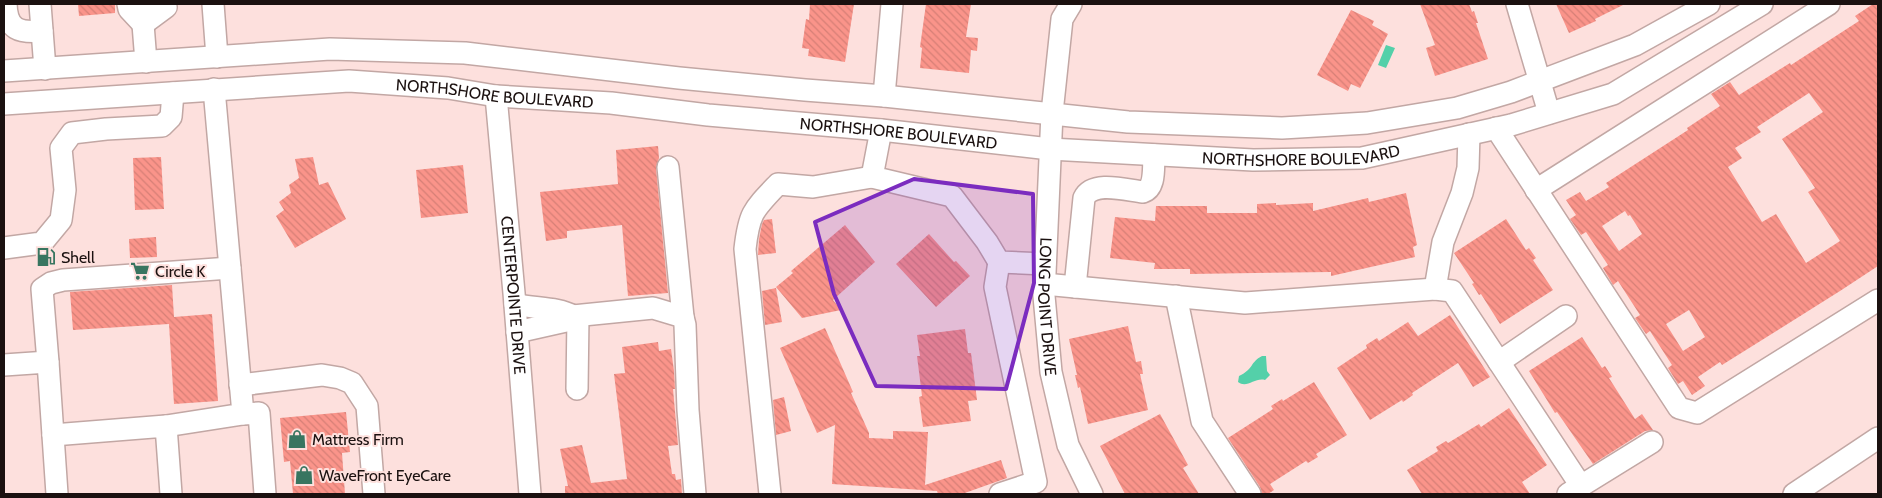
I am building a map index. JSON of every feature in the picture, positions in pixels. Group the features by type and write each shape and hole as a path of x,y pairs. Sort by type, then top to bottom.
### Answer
{"street":[{"path":"6,4 9,21 14,28 24,32 42,31"},
{"path":"40,4 45,69"},
{"path":"128,4 129,9 144,14 151,12 151,4"},
{"path":"135,4 136,9 144,14 166,7 166,4"},
{"path":"213,4 217,57"},
{"path":"884,96 892,4"},
{"name":"LONG POINT DRIVE","path":"1071,4 1062,19 1052,113 1044,296 1051,372 1068,445 1092,494"},
{"path":"1517,4 1548,113"},
{"name":"NORTHSHORE BOULEVARD","path":"4,71 330,49 465,53 679,78 884,96 1128,122 1282,128 1367,123 1458,108 1511,92 1635,45 1708,4"},
{"name":"NORTHSHORE BOULEVARD","path":"4,104 349,81 448,88 496,96 611,103 708,115 881,130 1050,149 1253,160 1362,158 1496,128 1613,94 1762,4"},
{"path":"1536,190 1829,4"},
{"path":"144,14 146,62"},
{"path":"214,90 243,414"},
{"path":"4,248 42,244 61,220 65,190 61,148 72,133 162,126 171,117 172,93"},
{"name":"CENTERPOINTE DRIVE","path":"496,96 530,494"},
{"path":"86,99 87,131"},
{"path":"1496,128 1680,408 1697,413 1878,300"},
{"path":"872,177 881,130"},
{"path":"1436,289 1443,242 1468,168 1469,134"},
{"path":"1075,287 1084,198 1090,189 1098,187 1148,191 1151,186 1154,155"},
{"path":"668,167 685,325 688,410 695,494"},
{"path":"770,494 745,249 748,224 756,207 778,184 813,187 872,177 952,196 987,242 999,262 995,287 1040,488 1000,494"},
{"path":"999,262 1045,274 1075,287 1245,303 1436,289 1452,291 1499,362 1574,490 1652,442"},
{"path":"57,494 42,289 51,283 63,280 230,268"},
{"path":"1176,296 1202,421 1250,494"},
{"path":"515,304 566,312 575,316"},
{"path":"517,332 566,321 575,316 653,308 683,317"},
{"path":"575,316 577,389"},
{"path":"1499,362 1566,316"},
{"path":"4,365 48,362"},
{"path":"240,385 322,374 352,383 367,406 374,494"},
{"path":"53,435 166,426 259,413 265,494"},
{"path":"166,426 171,494"},
{"path":"1794,494 1878,438"}],"highlighted area":[{"path":"914,179 1033,194 1034,283 1006,389 876,386 834,294 815,222"}],"shaded area":[{"path":"1386,45 1395,48 1386,68 1378,65"},
{"path":"1262,356 1266,356 1267,371 1270,375 1265,380 1258,380 1248,384 1238,382 1239,376"}],"building":[{"path":"78,4 115,4 115,13 79,16"},
{"path":"810,4 854,4 845,62 808,56 809,49 802,48 806,19 809,20"},
{"path":"926,4 971,4 966,37 978,38 977,51 971,50 969,73 920,68 922,48 920,47"},
{"path":"1420,4 1469,4 1472,12 1474,11 1488,59 1435,76 1426,48 1435,45"},
{"path":"1556,4 1625,4 1595,19 1596,21 1569,33"},
{"path":"1873,4 1878,4 1878,266 1722,365 1720,362 1698,377 1705,386 1692,395 1683,381 1678,384 1668,368 1672,365 1650,331 1646,334 1635,318 1640,315 1618,281 1613,285 1603,268 1608,265 1586,232 1581,235 1570,219 1576,215 1566,200 1580,192 1586,201 1609,187 1606,183 1688,130 1687,128 1720,106 1711,94 1730,82 1739,95 1790,63 1791,65 1859,21 1855,16","holes":["1809,93 1823,112 1782,139 1815,188 1808,192 1840,241 1806,263 1776,214 1762,222 1728,167 1742,158 1735,148 1761,132 1757,127","1625,211 1628,216 1630,215 1642,234 1619,251 1602,226","1689,310 1705,337 1683,351 1666,324"]},
{"path":"1351,10 1374,21 1372,25 1388,34 1360,88 1351,84 1348,91 1317,75"},
{"path":"658,146 659,158 656,168 668,293 628,296 622,225 567,231 567,238 546,241 540,192 618,184 616,150"},
{"path":"161,157 164,209 135,210 133,158"},
{"path":"313,157 319,185 328,182 346,219 295,248 276,216 284,210 279,202 291,193 289,185 299,178 295,159"},
{"path":"463,165 468,213 421,218 416,170"},
{"path":"1406,193 1417,245 1413,247 1415,257 1331,276 1331,272 1190,274 1190,269 1154,269 1155,263 1110,258 1115,217 1155,221 1156,206 1207,206 1207,213 1257,213 1257,204 1313,203 1313,211 1368,198 1369,202"},
{"path":"772,219 776,253 758,255 762,224 764,220"},
{"path":"1506,219 1526,250 1529,248 1536,258 1533,260 1553,290 1500,324 1481,294 1479,295 1472,284 1474,283 1454,253"},
{"path":"845,225 875,262 833,300 841,310 802,318 776,287 793,273 791,271"},
{"path":"929,234 954,262 956,261 970,276 936,307 896,264"},
{"path":"156,237 157,257 130,258 129,239"},
{"path":"172,285 174,317 212,314 218,401 174,404 169,324 73,330 70,292"},
{"path":"776,288 782,322 765,325 762,291"},
{"path":"1450,315 1490,377 1473,387 1458,363 1412,393 1413,395 1403,402 1402,400 1370,420 1337,368 1367,348 1366,345 1377,338 1379,341 1408,322 1418,336"},
{"path":"1128,326 1136,362 1141,361 1143,374 1140,374 1148,410 1088,424 1080,387 1078,388 1075,375 1077,375 1069,339"},
{"path":"825,328 853,392 851,393 869,433 869,438 893,439 893,431 928,432 925,485 1001,460 1007,478 962,494 938,494 937,491 832,484 835,425 817,433 780,348"},
{"path":"965,329 968,353 971,353 977,400 968,401 971,421 923,427 919,397 922,396 917,356 920,356 917,335"},
{"path":"1582,337 1602,368 1605,366 1612,377 1609,378 1635,419 1642,414 1653,430 1645,431 1593,464 1557,412 1555,413 1529,371"},
{"path":"658,342 659,351 671,349 678,445 668,446 672,474 675,474 676,480 681,479 682,494 565,494 565,486 568,486 560,449 582,445 591,483 627,479 614,374 625,373 622,347"},
{"path":"1314,382 1347,435 1316,454 1318,457 1308,463 1306,461 1270,484 1274,490 1268,494 1262,494 1260,487 1228,438 1273,409 1271,406"},
{"path":"784,397 791,431 776,435 773,400"},
{"path":"1509,408 1547,465 1522,482 1530,494 1422,494 1407,470 1438,451 1436,447 1446,441 1448,443 1479,424 1481,427"},
{"path":"346,412 350,452 342,453 345,494 293,494 290,461 284,462 280,418"},
{"path":"1160,414 1188,465 1183,468 1199,494 1125,494 1100,446"}],"place":[{"name":"Shell","path":"46,257"},
{"name":"Circle K","path":"140,271"},
{"name":"Mattress Firm","path":"297,439"},
{"name":"WaveFront EyeCare","path":"304,475"}]}
